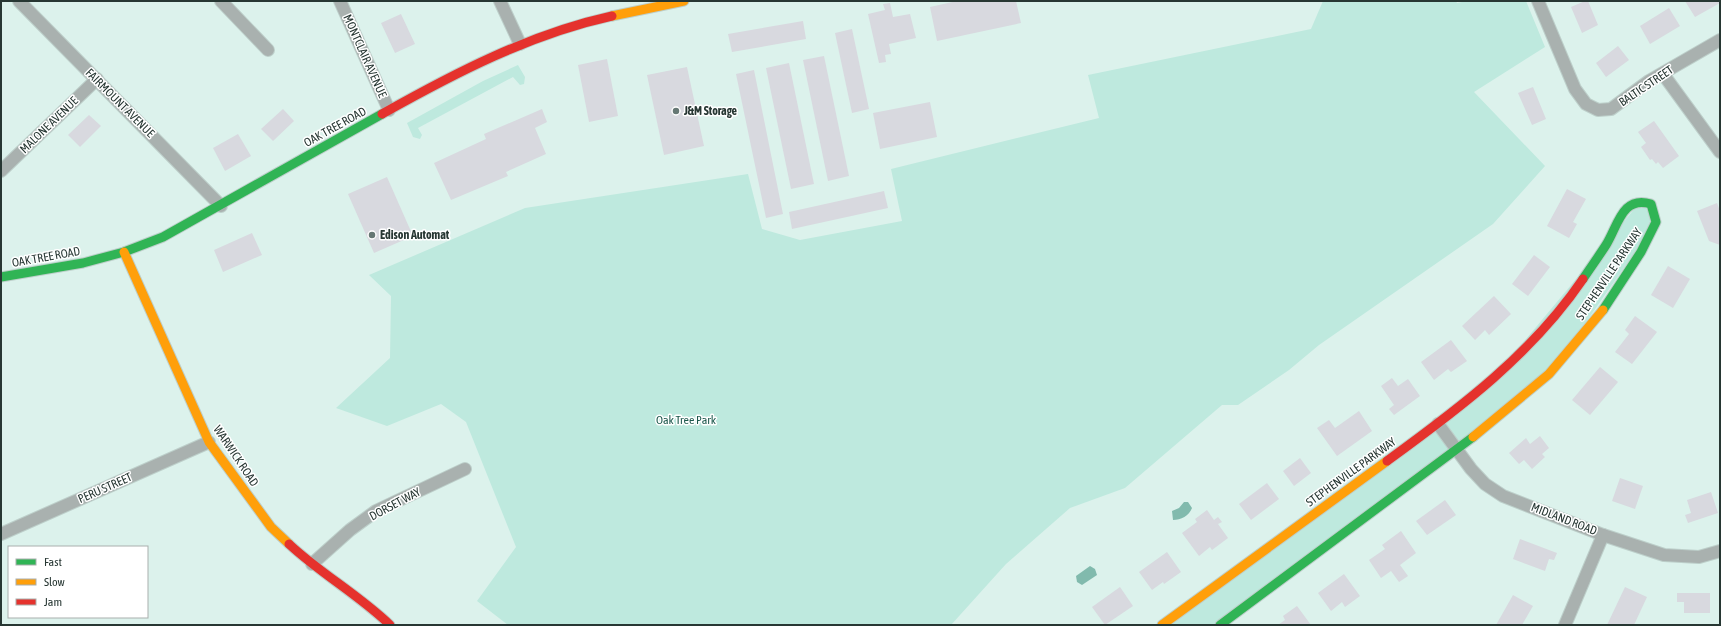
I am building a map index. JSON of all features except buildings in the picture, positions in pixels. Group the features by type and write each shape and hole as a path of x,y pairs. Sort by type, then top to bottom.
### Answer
{"street":[{"name":"FAIRMOUNT AVENUE","path":"19,1 221,206"},
{"path":"221,1 268,50"},
{"name":"MONTCLAIR AVENUE","path":"340,1 389,110"},
{"path":"500,1 520,44"},
{"name":"OAK TREE ROAD","path":"1,277 83,263 124,252 163,237 221,206 389,110 471,67 520,44 585,22 661,3 684,1"},
{"name":"BALTIC STREET","path":"1538,1 1575,89 1580,97 1591,108 1598,110 1611,109 1649,81 1720,40"},
{"path":"1663,74 1720,152"},
{"name":"MALONE AVENUE","path":"1,171 96,79"},
{"name":"STEPHENVILLE PARKWAY","path":"1162,625 1438,424 1491,381 1532,343 1572,295 1607,244 1622,213 1627,208 1641,201 1646,201 1651,204 1656,216 1654,229 1641,252 1602,310 1549,374 1457,450 1220,625"},
{"name":"WARWICK ROAD","path":"124,252 209,442 271,527 312,564 370,606 390,625"},
{"name":"MIDLAND ROAD","path":"1438,424 1485,484 1503,496 1603,535 1670,556 1699,557 1720,551"},
{"name":"PERU STREET","path":"1,534 209,442"},
{"name":"DORSET WAY","path":"312,564 350,530 376,511 465,469"},
{"path":"1565,625 1603,535"}],"green space":[{"name":"Oak Tree Park","path":"1323,1 1456,1 1457,3 1467,1 1526,1 1545,47 1474,92 1545,166 1493,224 1319,345 1289,370 1238,405 1222,405 1125,488 1070,508 1006,564 951,625 508,625 477,601 516,547 466,422 441,404 387,426 336,408 390,358 391,296 369,275 525,208 748,174 762,229 800,240 902,221 891,169 1099,118 1088,75 1311,29"},
{"path":"518,65 525,77 524,84 520,85 513,77 418,128 422,135 420,139 413,137 407,123 483,81"},
{"path":"1641,201 1656,222 1549,375 1220,625 1162,625 1491,381"}],"shaded area":[{"path":"1184,502 1188,502 1192,508 1191,511 1184,517 1173,520 1172,511 1179,508"},
{"path":"1090,566 1095,569 1097,575 1082,585 1077,582 1076,576"}],"traffic: fast":[{"path":"1,277 83,263 124,252 163,237 382,114"},
{"path":"1583,279 1606,245 1618,221 1627,208 1633,204 1641,202 1651,204 1656,222 1641,252 1603,310"},
{"path":"1220,625 1473,437"}],"traffic: slow":[{"path":"612,16 684,1"},
{"path":"124,252 209,442 271,527 289,544"},
{"path":"1473,437 1549,374 1603,310"},
{"path":"1162,625 1387,461"}],"traffic: jam":[{"path":"382,114 437,84 522,44 552,33 612,16"},
{"path":"1387,461 1468,400 1518,356 1563,306 1583,279"},
{"path":"289,544 301,555 366,604 390,625"}],"place":[{"name":"J&M Storage","path":"676,111"},
{"name":"Edison Automat","path":"372,235"}]}
